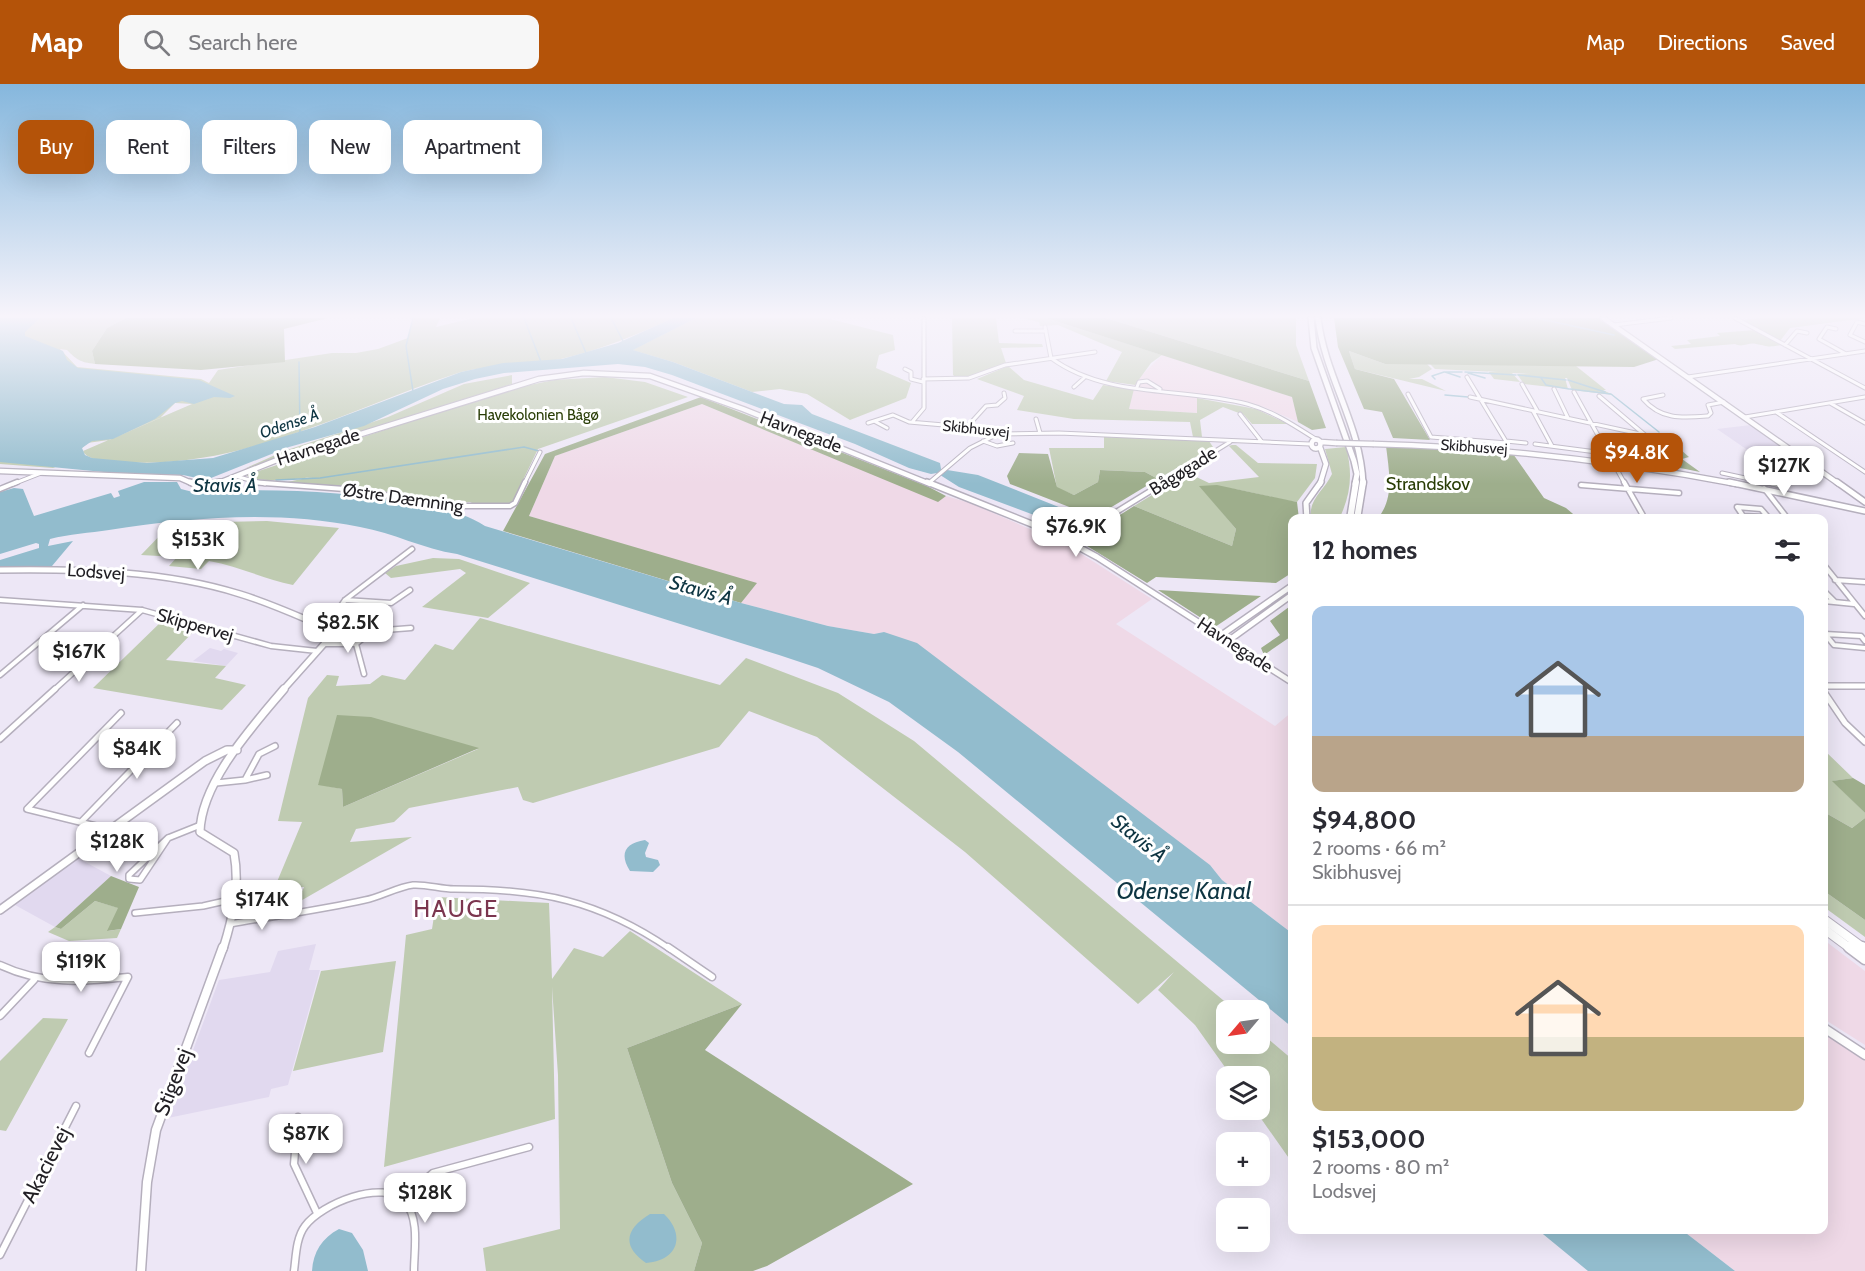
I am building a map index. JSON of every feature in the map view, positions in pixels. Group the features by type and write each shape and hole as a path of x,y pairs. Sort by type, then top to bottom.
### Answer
{"main road":[{"path":"1324,373 1352,447 1357,474 1350,514"},
{"path":"1331,373 1362,455 1364,479 1358,514"},
{"path":"1828,922 1865,949"},
{"path":"1828,932 1865,959"}],"street":[{"name":"Havnegade","path":"0,471 180,478 195,485 204,486 277,460 514,384 563,375 598,373"},
{"name":"Havnegade","path":"612,373 650,376 671,382 1018,517 1069,541 1288,680"},
{"path":"911,373 911,379 923,380 974,378 984,373"},
{"name":"Skibhusvej","path":"913,421 924,408 923,373"},
{"path":"1074,373 1084,378 1247,404 1283,418 1308,433 1323,455 1327,469 1326,477 1306,502 1307,514"},
{"path":"1683,373 1865,502"},
{"path":"1688,377 1713,373"},
{"path":"1838,373 1865,388"},
{"path":"1467,377 1506,441"},
{"path":"1074,387 1084,378"},
{"path":"1137,387 1139,382 1147,381 1163,390"},
{"path":"1522,384 1539,412"},
{"path":"1554,389 1568,418"},
{"path":"1574,392 1642,514"},
{"path":"967,427 986,406 997,405 1005,398 1004,393"},
{"path":"1408,394 1431,437 1526,443"},
{"path":"1663,395 1643,399 1662,416 1674,419 1708,416 1711,413 1708,405 1725,402"},
{"path":"1470,397 1645,435 1599,396"},
{"path":"1745,417 1865,398"},
{"path":"1830,403 1865,423"},
{"path":"1533,411 1552,446"},
{"path":"1776,412 1865,472"},
{"path":"1240,414 1257,432 1262,442"},
{"name":"Skibhusvej","path":"868,423 893,415 913,421 967,427 999,434 1040,433 1316,444 1497,448 1611,460 1779,485"},
{"name":"Skibhusvej","path":"1036,419 1040,433"},
{"path":"874,421 887,428"},
{"path":"930,482 970,448 999,434"},
{"name":"Skibhusvej","path":"983,441 996,446 1013,442"},
{"name":"Bågøgade","path":"1074,538 1232,441"},
{"path":"1535,444 1650,459"},
{"name":"Østre Dæmning","path":"235,476 254,483 358,490 444,506 510,506 515,503 540,453"},
{"path":"0,489 43,472"},
{"name":"Skibhusvej","path":"1722,473 1730,478 1763,488 1865,511"},
{"path":"1581,485 1679,493"},
{"path":"1763,488 1783,514"},
{"path":"1742,514 1737,507 1761,509 1765,514"},
{"path":"168,838 140,880 129,879 129,874 168,838 198,826 199,813 237,750 268,705 324,644 330,633 327,626 345,600 412,549"},
{"name":"Lodsvej","path":"0,570 58,569 144,576 203,584 327,626"},
{"path":"1828,570 1865,616"},
{"path":"1836,580 1865,582"},
{"path":"1220,636 1288,588"},
{"path":"345,600 391,603 410,590"},
{"path":"1828,595 1835,602"},
{"path":"1228,641 1288,598"},
{"name":"Skippervej","path":"0,600 142,610 271,646 317,651"},
{"path":"1828,602 1855,604"},
{"path":"0,675 83,605"},
{"path":"0,739 142,610"},
{"path":"324,644 356,644 372,631 411,628"},
{"path":"1828,634 1861,636 1865,641"},
{"path":"1828,638 1834,645 1865,648"},
{"path":"356,644 364,674"},
{"path":"1828,686 1865,686"},
{"path":"1828,698 1845,723 1865,742"},
{"path":"108,829 27,809 121,713"},
{"path":"81,822 177,723"},
{"path":"244,780 262,748 275,746"},
{"path":"0,910 108,829 210,758 226,750 237,750"},
{"path":"216,783 267,776"},
{"name":"Stigevej","path":"141,1271 148,1169 158,1124 217,969 239,874 234,853 204,836 198,826"},
{"path":"228,924 368,900 413,885 451,889 497,888 567,899 605,912 636,926 712,977"},
{"path":"135,913 203,906 234,899"},
{"path":"0,965 34,980 76,982 128,976 89,1053"},
{"path":"0,1016 34,980"},
{"path":"1828,1031 1865,1054"},
{"name":"Akacievej","path":"0,1255 76,1106"},
{"path":"298,1117 294,1164 317,1213"},
{"path":"399,1198 433,1173 529,1147"},
{"path":"294,1271 299,1236 317,1213 334,1204 375,1193 399,1198 409,1209 412,1222 414,1271"}],"shaded area":[{"path":"1144,373 1219,373 1292,397 1298,422 1264,407 1229,397 1201,394 1197,398 1198,413 1129,409 1135,382"},
{"path":"702,404 938,501 946,496 970,503 1069,546 1152,599 1116,624 1275,726 1288,715 1288,930 1222,880 1210,865 884,632 874,634 828,626 741,603 756,584 529,516 555,456"},
{"path":"1751,425 1796,455 1762,460 1717,429"},
{"path":"210,648 238,653 226,666 193,661"},
{"path":"76,857 111,876 55,927 15,905"},
{"path":"1828,943 1865,971 1865,1045 1828,1022"},
{"path":"316,944 309,970 320,970 288,1085 271,1089 269,1097 168,1118 219,980 270,972 278,951"},
{"path":"1828,1035 1865,1059 1865,1271 1735,1271 1687,1234 1828,1234"}],"green space":[{"path":"0,373 143,373 201,379 209,383 216,373 457,373 295,434 253,447 210,456 167,462 123,462 92,458 83,451 108,440 87,443 68,462 53,468 0,464","holes":["175,403 192,404 160,418"]},
{"path":"703,373 889,373 911,383 906,398 850,420 807,394 780,389 752,392"},
{"path":"980,373 969,378 956,378 953,375"},
{"path":"990,373 1016,373 1024,380 1093,400 1103,385 1134,389 1129,409 1197,413 1197,398 1256,409 1288,424 1252,424 1244,415 1223,407 1200,420 1202,437 1193,437 1190,422 1074,419 1017,410 1024,396 977,379"},
{"path":"1110,373 1143,373 1135,385 1106,381"},
{"path":"1218,373 1284,373 1309,381 1326,428 1312,430 1298,422 1292,397"},
{"path":"1284,373 1306,373 1309,381"},
{"path":"1349,373 1372,373 1394,379 1430,440 1393,438 1382,412 1364,409"},
{"path":"1373,373 1425,373 1409,379 1422,379 1446,391"},
{"path":"1489,373 1512,373 1520,382 1494,379"},
{"path":"1519,373 1585,373 1606,390 1603,390 1613,395 1572,390 1567,378 1565,378 1568,389 1524,384 1517,374 1531,374"},
{"path":"512,375 512,384 244,469 284,451 388,417 464,384"},
{"name":"Havekolonien Bågø","path":"605,377 645,382 688,397 538,449 513,501 509,504 476,505 470,502 447,505 390,493 287,482 312,477 268,480 251,478 246,475 510,389 554,380"},
{"path":"701,397 927,486 946,496 938,502 702,404 555,456 529,516 757,583 741,603 503,531 545,454"},
{"path":"1104,437 1209,441 1213,447 1158,479 1145,472 1100,470 1098,482 1074,495 1057,488 1049,448 1104,448"},
{"path":"1648,439 1672,442 1689,457 1682,459 1700,472 1656,463 1632,441"},
{"path":"1236,445 1258,463 1317,464 1315,478 1297,502 1236,489 1200,486 1236,529 1232,546 1134,506 1188,473 1209,483 1259,477 1229,446"},
{"name":"Strandskov","path":"1386,446 1511,451 1544,498 1566,508 1573,514 1381,514 1389,494"},
{"path":"1346,447 1350,466 1350,484 1341,514 1311,514 1314,500 1332,474 1325,449"},
{"path":"1019,453 1048,454 1057,487 1074,495 1098,482 1100,470 1145,472 1158,479 1095,517 1010,484 1007,476"},
{"path":"1217,485 1297,502 1298,514 1288,514 1288,575 1276,583 1156,577 1147,583 1079,541 1134,506 1232,546 1236,529 1199,486"},
{"path":"267,521 339,528 293,585 209,561 201,569 169,566 177,557 141,555 168,527"},
{"path":"433,558 459,559 530,583 488,618 422,607 466,573 460,569 391,578 385,573 396,566"},
{"path":"1158,590 1261,596 1215,627"},
{"path":"1288,608 1288,638 1264,655 1261,648 1280,635 1270,621"},
{"path":"165,618 184,622 180,626 195,630 166,660 226,666 215,678 246,685 222,710 93,688"},
{"path":"480,618 720,685 746,658 838,693 914,741 1223,1000 1216,1000 1216,1054 1270,1054 1270,1040 1288,1056 1288,1157 1262,1120 1270,1120 1270,1066 1224,1066 1195,1025 1158,990 1174,972 1138,1004 965,852 817,737 749,711 719,747 533,803 523,800 518,787 409,808 394,822 356,829 350,842 412,837 297,903 304,887 274,889 302,822 278,821 308,698 327,675 339,676 336,686 370,684 382,675 405,680 435,644 453,650","holes":["478,749 343,807 342,789 318,784"]},
{"path":"337,715 371,717 479,748 343,807 342,789 318,785"},
{"path":"1828,754 1853,778 1833,781 1865,813 1865,818 1852,828 1828,814"},
{"path":"1853,778 1865,785 1865,813 1832,781"},
{"path":"1828,814 1852,828 1865,818 1865,920 1828,894"},
{"path":"111,876 139,887 121,929 107,931 118,908 95,901 61,929 55,927"},
{"path":"1828,894 1865,920 1865,937 1828,910"},
{"path":"437,897 549,903 552,979 574,948 603,957 630,931 742,1004 627,1048 672,1183 702,1243 694,1271 486,1271 483,1248 560,1229 558,1075 552,987 555,1119 384,1167 406,935 432,929"},
{"path":"95,901 119,908 108,931 121,929 117,938 69,941 48,932 55,927 61,929"},
{"path":"396,961 383,1052 293,1071 321,971"},
{"path":"742,1004 705,1050 913,1184 767,1266 753,1271 694,1271 702,1243 672,1183 627,1048"},
{"path":"43,1018 68,1019 6,1131 0,1130 0,1061"}],"water":[{"path":"0,373 132,373 199,380 235,396 214,397 194,404 182,401 175,403 155,419 113,439 92,441 82,448 85,455 92,458 147,463 213,458 315,427 457,373 502,373 443,389 364,426 289,447 206,480 183,475 124,474 0,462"},
{"path":"667,373 703,373 784,404 802,405 812,414 940,463 941,469 978,475 1089,519 1077,528 1065,529 1050,521 959,487 937,473 931,474 909,468 855,444"},
{"name":"Odense Kanal","path":"144,482 177,482 181,489 193,492 277,490 388,499 460,514 485,526 741,603 828,626 874,634 884,632 917,643 1210,865 1222,880 1288,930 1288,1024 1270,1009 1270,1000 1259,1000 958,752 889,702 818,668 385,533 297,518 203,519 72,535 50,539 48,546 73,541 52,566 0,568 0,560 39,548 39,544 0,554 0,492 14,488 23,489 34,516 111,493 114,498 120,496 118,491"},
{"path":"645,840 649,843 645,853 646,857 658,860 660,865 653,872 630,871 625,859 626,850 638,841"},
{"path":"650,1214 664,1214 675,1230 676,1238 672,1252 657,1261 646,1263 632,1250 630,1237 636,1225"},
{"path":"339,1229 352,1233 363,1250 368,1271 312,1271 314,1258 320,1246"},
{"path":"1543,1234 1687,1234 1735,1271 1588,1271"}],"waterway":[{"name":"Odense Å","path":"299,373 300,433"},
{"path":"410,373 413,391"},
{"path":"1435,379 1432,376 1440,373"},
{"path":"1449,373 1460,377"},
{"path":"1469,373 1485,378"},
{"path":"1489,373 1516,375"},
{"path":"1518,375 1566,380"},
{"path":"1541,378 1546,385 1569,389"},
{"path":"1568,380 1605,392"},
{"path":"1570,389 1611,394 1659,432"},
{"path":"1445,395 1468,397"},
{"path":"276,480 320,478 524,447 539,451"}],"district":[{"name":"HAUGE","path":"456,909"}],"water label":[{"name":"Stavis Å","path":"225,485"},
{"name":"Stavis Å","path":"701,590"},
{"name":"Stavis Å","path":"1139,838"}]}
